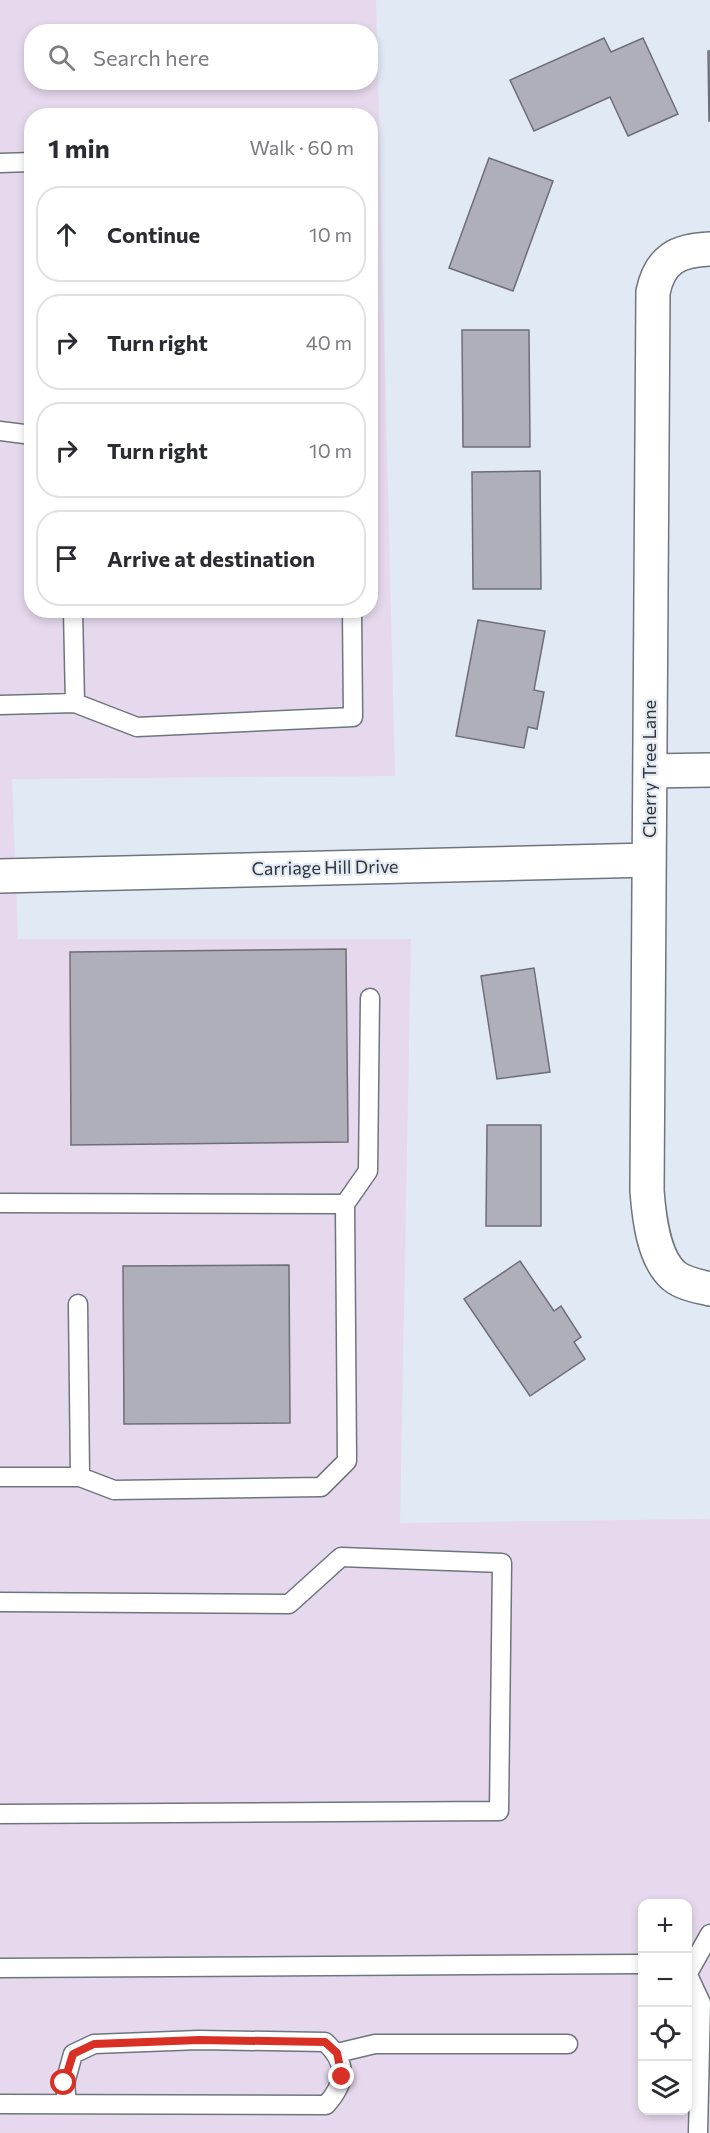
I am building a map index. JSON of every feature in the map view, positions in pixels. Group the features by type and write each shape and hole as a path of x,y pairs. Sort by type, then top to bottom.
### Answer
{"street":[{"name":"Cherry Tree Lane","path":"710,249 683,251 668,261 656,278 653,292 646,1191 650,1226 662,1258 673,1275 686,1283 710,1289"},
{"path":"650,771 710,770"},
{"name":"Carriage Hill Drive","path":"0,876 649,860"}],"lane":[{"path":"0,163 24,162"},
{"path":"0,431 24,434"},
{"path":"73,618 75,703"},
{"path":"0,705 75,703 137,727 353,717 352,618"},
{"path":"0,1477 80,1477 114,1490 321,1486 347,1461 345,1204 368,1171 370,998"},
{"path":"0,1203 345,1204"},
{"path":"78,1304 80,1477"},
{"path":"0,1602 289,1604 341,1557 502,1563 499,1811 0,1814"},
{"path":"692,1965 710,1934"},
{"path":"0,1968 638,1964"},
{"path":"692,1984 701,2003 698,2133"},
{"path":"0,2104 326,2105 336,2093 342,2077 337,2053 325,2042 199,2040 94,2044 73,2054 64,2083 67,2104"},
{"path":"337,2053 375,2044 568,2044"}],"shaded area":[{"path":"0,0 376,0 377,24 24,24 24,90 378,90 378,82 395,776 12,779 18,939 411,939 400,1523 710,1519 710,2133 0,2133"}],"building":[{"path":"604,38 611,52 643,38 678,114 628,136 610,97 534,131 510,80"},
{"path":"708,51 710,51 710,121 709,121"},
{"path":"489,158 553,181 513,291 449,268"},
{"path":"462,330 529,330 530,447 463,447"},
{"path":"540,471 541,589 473,589 472,472"},
{"path":"478,620 545,631 534,690 544,692 537,729 528,727 524,748 456,736"},
{"path":"346,949 348,1142 71,1145 70,952"},
{"path":"534,968 550,1072 497,1079 481,976"},
{"path":"487,1125 541,1125 541,1226 486,1226"},
{"path":"520,1261 554,1311 561,1306 581,1337 574,1342 585,1359 530,1396 464,1299"},
{"path":"289,1265 290,1423 124,1424 123,1266"}],"route":[{"path":"64,2083 73,2054 94,2044 199,2040 325,2042 337,2053 342,2077"}]}
